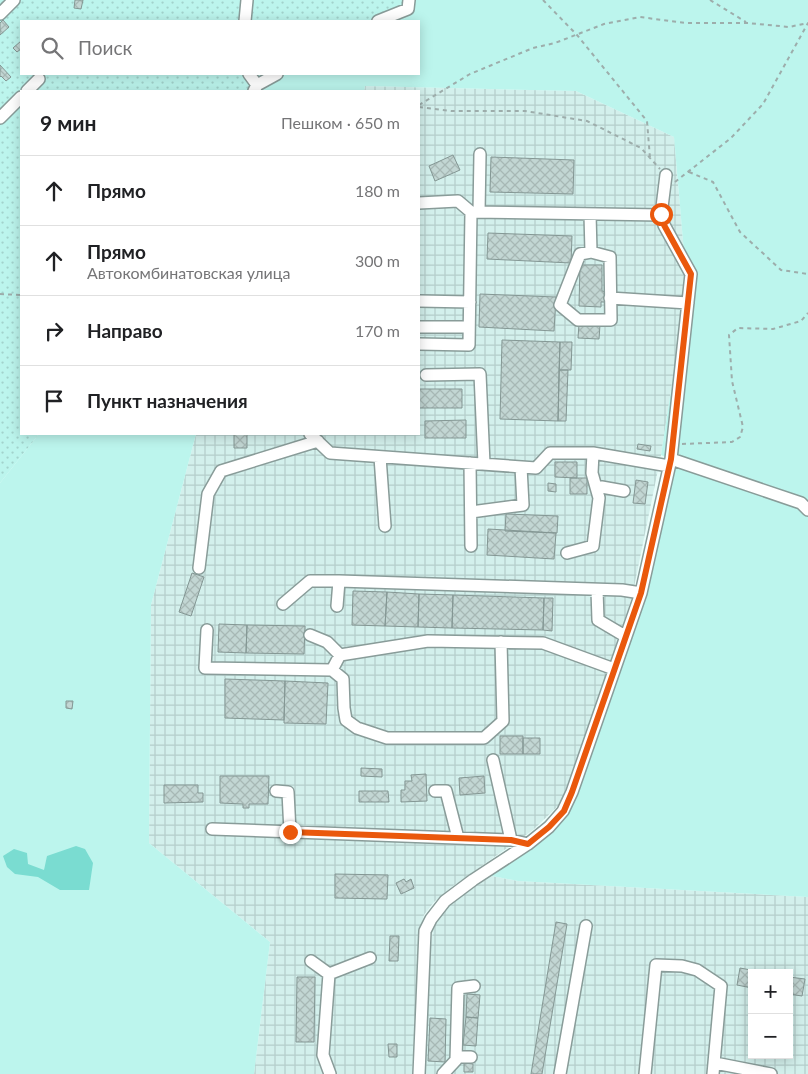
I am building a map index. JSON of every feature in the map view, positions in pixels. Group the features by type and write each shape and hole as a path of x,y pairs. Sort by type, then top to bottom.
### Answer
{"street":[{"path":"0,14 14,0"},
{"path":"245,20 247,0"},
{"path":"380,20 408,8 409,0"},
{"path":"250,75 256,88 276,75"},
{"path":"28,90 39,79"},
{"path":"0,118 20,98"},
{"path":"420,344 469,345 475,212 480,154"},
{"path":"419,1074 425,931 431,919 445,901 528,844 549,827 564,811 641,593 670,463 691,274 664,225 661,214 666,175"},
{"path":"420,203 458,201 475,212 661,214"},
{"path":"590,214 592,252"},
{"path":"592,252 610,257 610,298 611,320 578,320 560,305 580,254 592,252"},
{"path":"610,298 688,303"},
{"path":"420,301 470,302"},
{"path":"420,327 469,327"},
{"path":"426,375 480,374 484,464"},
{"path":"199,568 208,494 221,471 314,438 330,453 521,467 536,468 550,453 593,452 670,463 801,503 808,510"},
{"path":"567,553 593,546 599,498 592,473 593,452"},
{"path":"380,456 385,526"},
{"path":"470,463 471,546"},
{"path":"471,512 523,505 521,467"},
{"path":"596,486 624,491"},
{"path":"283,604 310,581 641,593"},
{"path":"337,606 339,581"},
{"path":"597,590 598,620 625,636"},
{"path":"207,630 205,668 332,670 343,679 346,720 357,728 387,738 484,738 503,721 500,642"},
{"path":"310,635 327,642 340,655"},
{"path":"340,655 428,641 543,643 614,669"},
{"path":"332,670 340,655"},
{"path":"493,760 511,840"},
{"path":"435,791 446,791 458,838"},
{"path":"276,792 288,792 290,832"},
{"path":"212,829 511,840 528,844"},
{"path":"560,1074 586,926"},
{"path":"329,974 370,958"},
{"path":"311,961 329,974"},
{"path":"644,1074 656,965 682,966 697,970 721,986 714,1068 771,1074"},
{"path":"329,974 324,1055 330,1074"},
{"path":"443,1074 456,1060 458,988 474,986"},
{"path":"456,1057 471,1057"}],"path":[{"path":"543,0 577,35 647,121 650,158"},
{"path":"710,0 748,23"},
{"path":"420,105 470,74 533,48 555,43 604,24 640,17 685,23 748,23 789,27 808,23"},
{"path":"664,192 731,138 763,104 808,23"},
{"path":"420,106 451,111 525,111 586,120 641,148 666,175"},
{"path":"689,172 714,182 740,232 781,270 808,274"},
{"path":"0,294 20,295"},
{"path":"672,444 732,442 740,437 742,427 732,381 729,335 738,328 773,329 801,321 808,313"}],"shaded area":[{"path":"0,0 415,0 379,20 20,20 20,75 280,75 263,85 263,90 20,90 20,435 38,435 0,483"},
{"path":"415,0 808,0 808,897 518,881 492,876 487,871 563,811 641,593 670,459 661,455 687,287 674,137 576,91 365,86 364,90 263,90 263,85 280,75 420,75 420,20 379,20"},
{"path":"365,86 576,91 674,137 687,287 661,455 632,597 576,766 559,805 533,830 450,888 434,902 424,915 419,932 412,1074 254,1074 270,942 149,843 151,605 196,435 420,435 420,90 364,90"},
{"path":"38,435 196,435 151,605 149,843 270,942 254,1074 0,1074 0,483"},
{"path":"76,846 85,849 93,863 89,890 60,890 38,877 15,874 7,867 3,856 14,849 27,853 28,864 44,870 47,856"},
{"path":"492,876 518,881 808,897 808,1074 426,1074 428,968 433,930 441,914 460,896"}],"building":[{"path":"75,0 83,0 81,9 74,8"},
{"path":"3,20 9,27 0,35 0,23"},
{"path":"20,42 20,50 17,52 13,48"},
{"path":"0,65 11,77 6,81 0,77"},
{"path":"453,155 460,170 435,181 429,166"},
{"path":"491,157 574,160 573,194 490,192"},
{"path":"488,233 572,236 571,263 487,259"},
{"path":"580,265 602,265 602,291 607,292 607,302 601,302 601,307 579,306"},
{"path":"480,294 556,297 554,331 479,327"},
{"path":"579,324 600,325 599,339 578,338"},
{"path":"502,340 560,342 558,421 500,419"},
{"path":"560,342 572,342 571,370 559,370"},
{"path":"559,370 568,370 566,421 558,421"},
{"path":"420,389 462,389 462,408 420,408"},
{"path":"466,420 466,438 425,438 425,421"},
{"path":"234,435 247,435 247,448 234,448"},
{"path":"638,444 651,446 650,451 637,449"},
{"path":"555,462 577,462 577,478 555,477"},
{"path":"570,478 587,478 587,494 570,494"},
{"path":"636,480 648,482 645,504 633,503"},
{"path":"548,483 556,484 556,492 548,491"},
{"path":"506,514 558,516 557,533 505,531"},
{"path":"488,529 556,533 554,559 487,555"},
{"path":"192,573 204,577 191,616 179,612"},
{"path":"353,591 387,592 385,626 352,625"},
{"path":"387,592 419,594 418,627 385,626"},
{"path":"419,594 453,595 452,628 418,627"},
{"path":"453,595 544,598 543,630 452,628"},
{"path":"544,598 553,598 552,631 543,630"},
{"path":"219,624 247,625 246,653 218,652"},
{"path":"247,625 305,626 304,654 246,653"},
{"path":"225,679 285,681 284,720 225,718"},
{"path":"285,681 328,683 326,724 284,723"},
{"path":"66,701 73,701 72,709 66,708"},
{"path":"500,736 523,736 523,754 500,754"},
{"path":"523,738 540,738 540,754 523,754"},
{"path":"361,768 382,769 382,777 361,776"},
{"path":"426,774 427,801 401,802 401,790 405,790 405,781 412,781 411,775"},
{"path":"220,776 269,776 268,804 249,804 249,808 243,808 243,804 220,803"},
{"path":"484,776 485,793 460,795 459,778"},
{"path":"164,785 198,785 198,793 203,793 203,802 164,803"},
{"path":"359,791 388,791 389,802 359,802"},
{"path":"335,874 388,875 387,899 335,898"},
{"path":"404,879 406,882 411,879 414,888 401,894 396,883"},
{"path":"556,922 567,924 542,1074 531,1074"},
{"path":"390,936 399,936 398,961 389,961"},
{"path":"740,968 748,969 748,987 737,985"},
{"path":"297,977 315,977 314,1042 296,1042"},
{"path":"793,978 805,979 802,996 793,995"},
{"path":"467,994 480,995 478,1018 466,1017"},
{"path":"466,1017 478,1018 476,1046 463,1045"},
{"path":"430,1018 446,1019 445,1062 428,1061"},
{"path":"388,1044 397,1044 397,1057 389,1057"},
{"path":"464,1063 473,1064 473,1072 464,1072"}],"route":[{"path":"290,832 511,840 528,844 549,827 564,811 641,593 671,459 691,274 664,225 661,214"}]}
